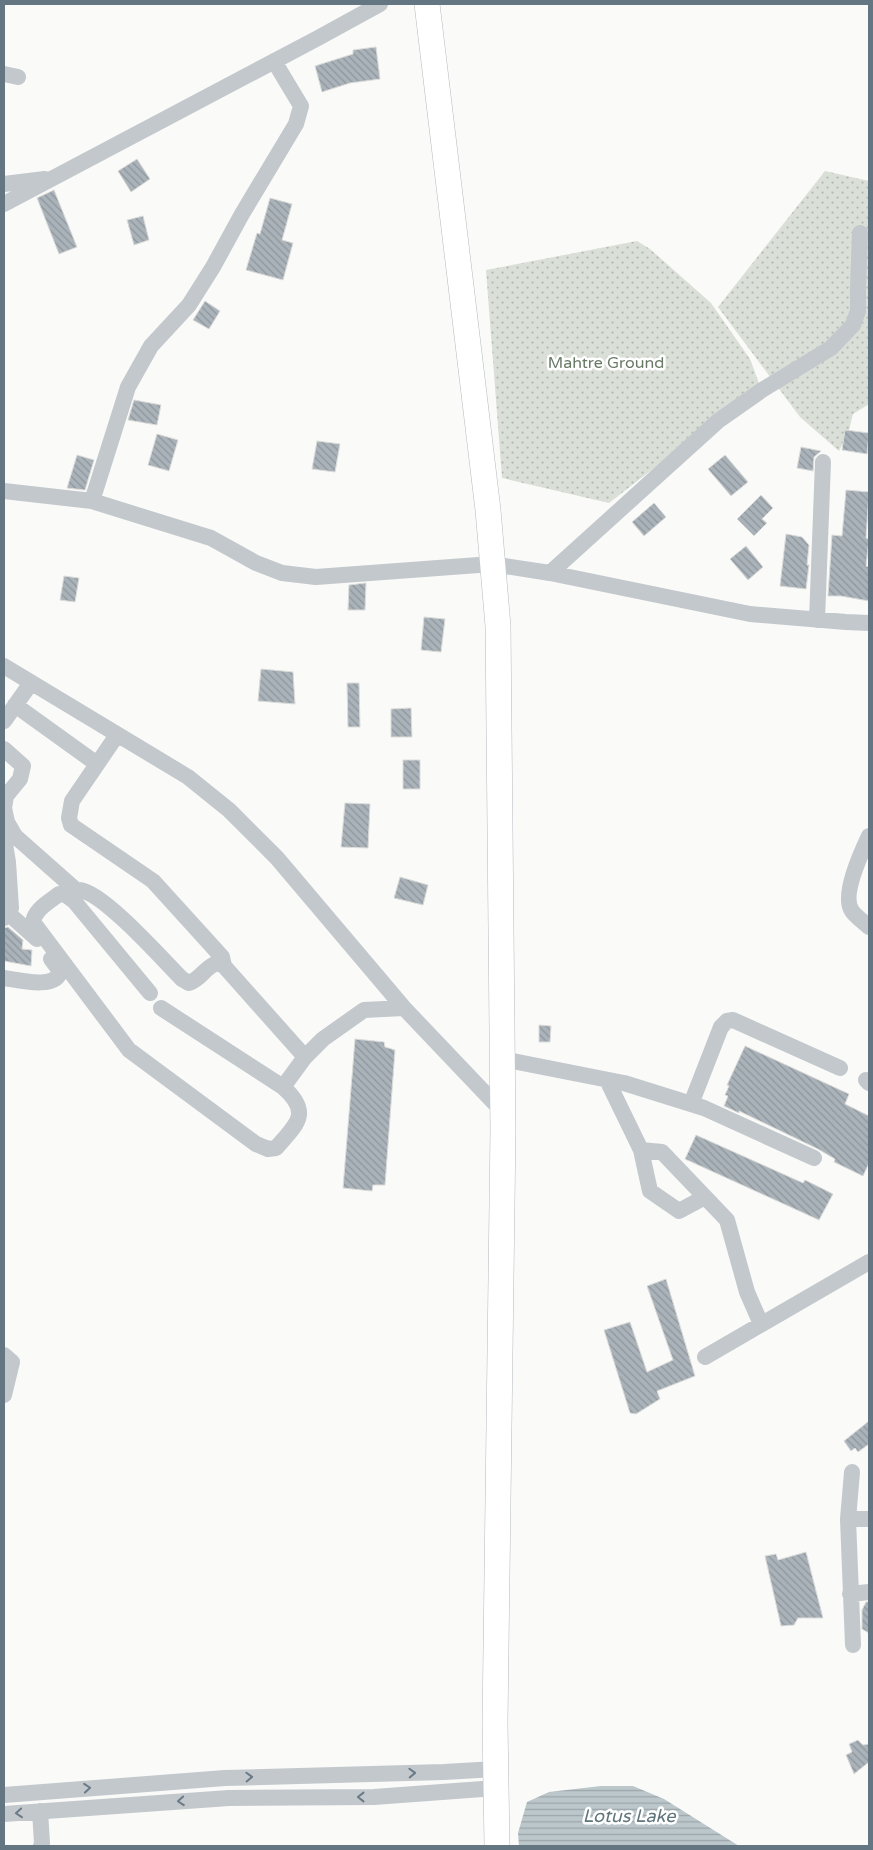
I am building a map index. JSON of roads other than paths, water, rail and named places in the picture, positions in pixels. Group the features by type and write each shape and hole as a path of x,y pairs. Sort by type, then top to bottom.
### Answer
{"main road":[{"path":"427,4 488,510 498,626 502,1110 495,1723 497,1846"}],"street":[{"path":"4,204 380,4"},
{"path":"92,501 128,387 151,346 189,305 296,124 301,106 274,61"},
{"path":"4,184 32,179 53,178"},
{"path":"550,573 718,421 762,390 837,343 853,325 858,311 860,233"},
{"path":"817,620 823,462"},
{"path":"4,491 92,501 211,538 256,563 282,572 316,577 492,564 550,573 750,614 869,622"},
{"path":"6,672 31,683 188,777 229,810 277,858 404,1008 502,1110"},
{"path":"4,721 31,683"},
{"path":"15,705 97,764"},
{"path":"117,735 72,801 69,818 72,825 153,881 222,957 224,966"},
{"path":"4,749 24,766 20,779 6,796 4,808 7,822 16,836 71,892 74,901 150,993"},
{"path":"869,836 859,860 850,892 851,910 869,927"},
{"path":"4,838 11,908 6,916 38,940 60,971 56,980 49,983 4,978"},
{"path":"161,1008 283,1086 298,1103 297,1124 276,1148 268,1149 256,1144 129,1050 32,922 38,910 59,894 83,890 111,908 182,980 189,983 196,980 211,965 217,963 224,966 305,1057"},
{"path":"283,1086 305,1057 323,1039 364,1010 404,1008"},
{"path":"691,1104 721,1027 727,1021 734,1020 840,1068"},
{"path":"502,1059 624,1083 704,1108 814,1158"},
{"path":"607,1080 641,1150 650,1191 679,1211 705,1197"},
{"path":"641,1150 662,1152 727,1220 747,1292 762,1324"},
{"path":"705,1357 869,1262"},
{"path":"4,1355 12,1362 4,1395"},
{"path":"852,1472 848,1519 853,1645"},
{"path":"848,1519 869,1519"},
{"path":"850,1594 869,1592"},
{"path":"440,1772 441,1792"},
{"path":"4,1794 225,1778 440,1772 496,1779"},
{"path":"225,1778 229,1798"},
{"path":"4,1814 229,1798 374,1797 441,1792 496,1779"},
{"path":"128,1784 129,1805"},
{"path":"55,1790 57,1810"},
{"path":"40,1811 41,1846"}],"water":[{"name":"Lotus Lake","path":"601,1786 633,1786 664,1799 739,1846 519,1846 518,1833 527,1802 549,1792"}],"park label":[{"name":"Mahtre Ground","path":"606,362"}]}
